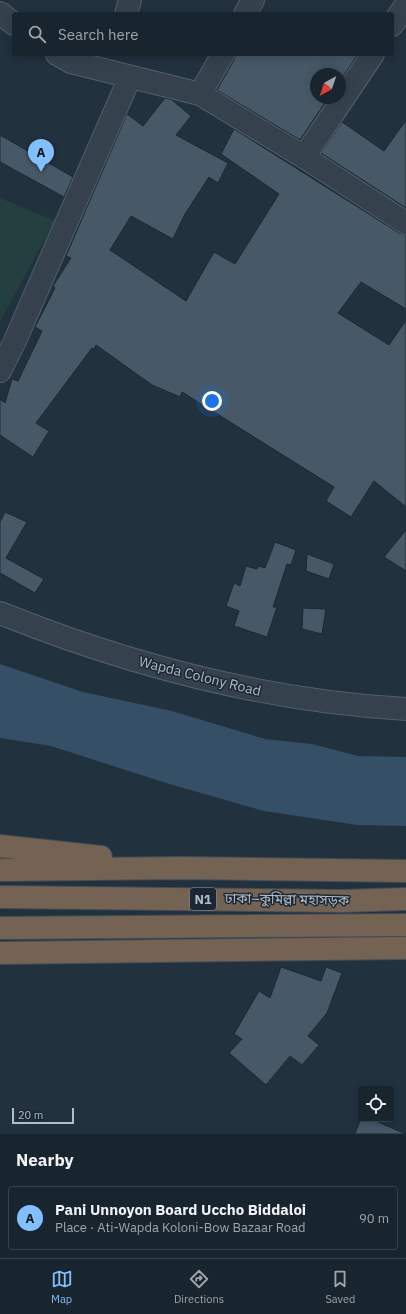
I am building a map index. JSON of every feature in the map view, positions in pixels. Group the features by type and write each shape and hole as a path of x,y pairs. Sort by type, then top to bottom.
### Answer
{"highway":[{"path":"0,846 180,868"},
{"path":"0,870 180,868 406,870"},
{"name":"ঢাকা–কুমিল্লা মহাসড়ক","path":"0,897 342,900 406,899"},
{"name":"ঢাকা–কুমিল্লা মহাসড়ক","path":"0,928 406,925"},
{"path":"0,953 406,948"}],"street":[{"path":"127,12 130,0"},
{"path":"246,12 253,0"},
{"path":"394,22 406,5"},
{"path":"0,13 12,22"},
{"path":"60,56 71,62 118,68 161,83 200,94 304,157 406,223"},
{"path":"200,94 222,56"},
{"path":"304,157 372,56"},
{"path":"0,371 14,343 118,68"},
{"name":"Wapda Colony Road","path":"0,613 58,637 184,673 250,689 272,694 359,706 406,709"}],"green space":[{"path":"0,198 55,221 0,321"}],"water":[{"path":"0,664 83,692 172,711 265,739 312,744 358,756 406,757 406,826 357,825 264,811 166,783 51,746 0,738"}],"building":[{"path":"235,56 357,56 346,72 346,68 310,68 310,104 324,104 300,140 217,90 234,60"},
{"path":"165,98 172,100 191,116 176,135 228,163 218,183 209,177 185,214 173,239 131,216 110,250 186,301 214,252 235,264 279,194 221,154 234,129 399,233 406,235 406,309 361,282 338,313 389,345 406,320 406,507 374,481 351,517 326,501 334,487 182,392 180,397 152,385 96,345 94,349 92,348 36,423 49,431 33,457 0,435 0,399 5,403 12,379 18,381 42,331 35,327 55,288 53,286 71,258 66,256 127,114 143,126"},
{"path":"406,120 406,208 321,153 342,122 384,151"},
{"path":"0,135 73,177 64,197 0,162"},
{"path":"5,512 27,522 6,558 44,579 35,593 0,573 0,522"},
{"path":"406,530 406,571 384,557"},
{"path":"275,542 296,550 291,565 287,564 273,607 277,607 267,637 234,626 239,611 226,606 234,583 240,586 246,566 257,569 258,566 265,568"},
{"path":"307,554 334,564 329,579 306,571"},
{"path":"303,608 326,609 322,634 302,629"},
{"path":"281,967 321,981 326,967 342,973 327,1013 308,1036 319,1045 302,1065 290,1056 266,1085 229,1053 242,1039 234,1034 259,991 270,998"},
{"path":"360,1122 378,1122 406,1134 355,1134"}],"place":[{"name":"Pani Unnoyon Board Uccho Biddaloi","path":"41,172"}]}
